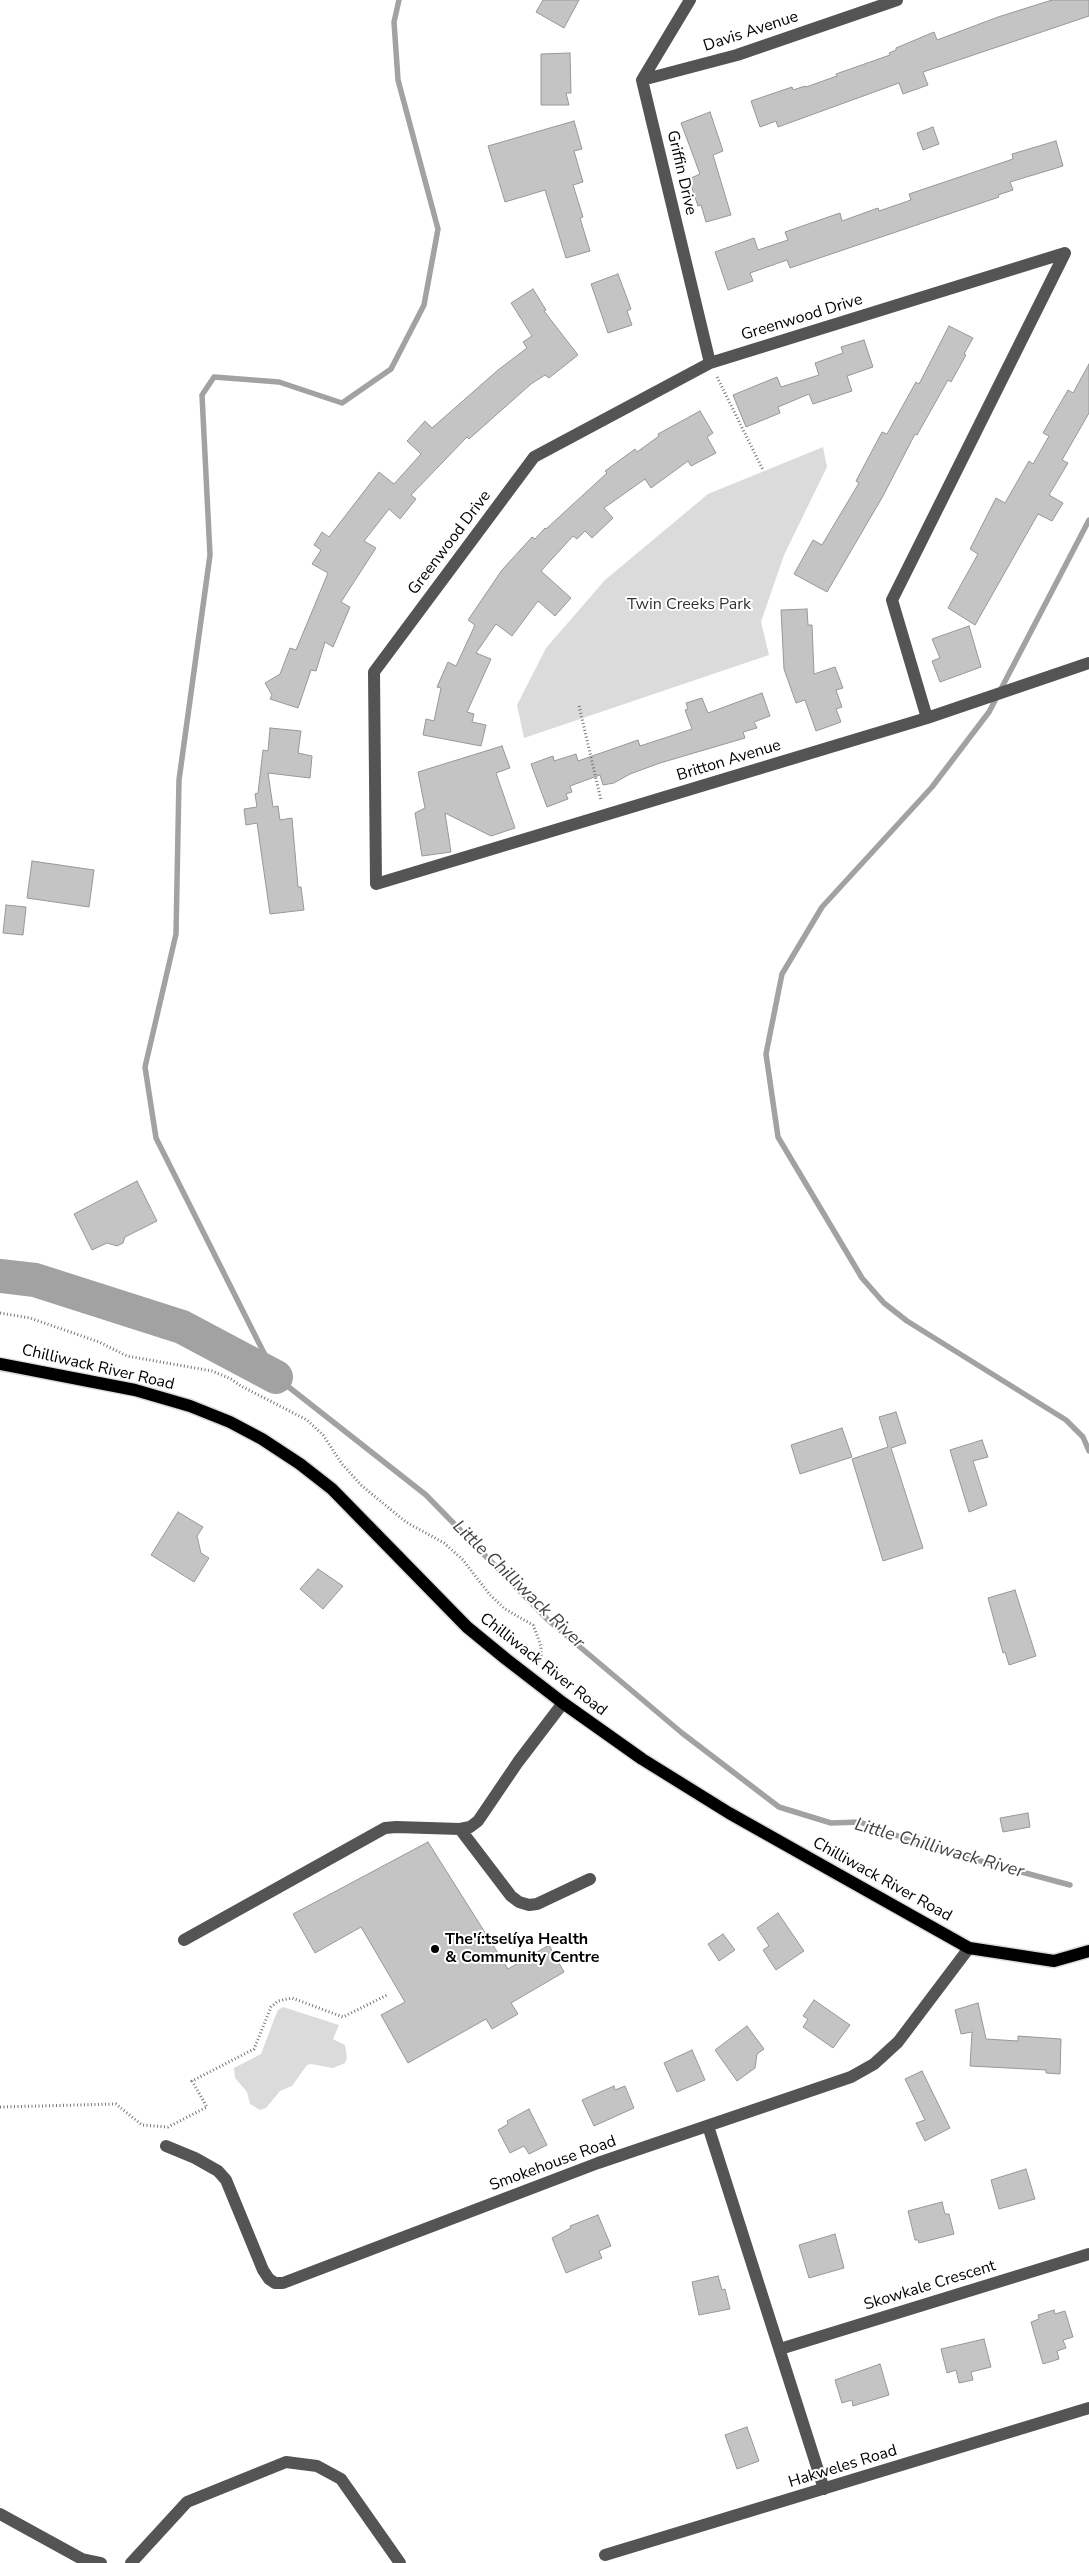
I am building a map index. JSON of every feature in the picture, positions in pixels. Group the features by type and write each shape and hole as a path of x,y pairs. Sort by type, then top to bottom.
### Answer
{"main road":[{"name":"Chilliwack River Road","path":"0,1364 144,1393 190,1406 230,1422 300,1464 332,1489 467,1627 563,1704 642,1759 729,1813 969,1948 1054,1962 1089,1951"}],"street":[{"path":"642,80 690,0"},
{"name":"Davis Avenue","path":"642,80 737,55 897,0"},
{"name":"Griffin Drive","path":"642,80 710,363"},
{"name":"Greenwood Drive","path":"376,884 374,672 534,457 710,363 1065,253 892,600 927,718"},
{"name":"Britton Avenue","path":"376,884 927,718 1089,663"},
{"path":"184,1940 385,1828 396,1826 460,1829 470,1827 478,1821 518,1762 563,1704"},
{"path":"460,1829 511,1896 529,1906 590,1879"},
{"name":"Smokehouse Road","path":"166,2146 202,2161 218,2171 226,2180 263,2270 269,2279 275,2283 283,2283 598,2163 851,2077 874,2064 898,2042 969,1948"},
{"path":"708,2126 824,2489"},
{"name":"Skowkale Crescent","path":"780,2349 1089,2254"},
{"name":"Hakweles Road","path":"605,2554 1089,2408"},
{"path":"131,2563 187,2502 286,2462 317,2466 341,2479 400,2563"},
{"path":"0,2514 82,2559 101,2563"}],"path":[{"path":"710,363 763,470"},
{"path":"579,706 605,815"},
{"path":"0,2107 116,2104 142,2125 168,2127 207,2107 192,2081 254,2049 271,2007 278,2001 292,1998 338,2017 347,2016 387,1995"}],"green space":[{"name":"Twin Creeks Park","path":"823,447 827,467 784,555 761,622 769,655 524,738 517,705 546,648 605,580 708,494"},
{"path":"283,2007 339,2025 333,2039 345,2045 347,2058 345,2063 333,2068 307,2065 292,2086 280,2091 266,2108 260,2110 250,2104 247,2092 235,2078 234,2068 261,2054 278,2010"}],"building":[{"path":"543,0 579,0 564,28 536,12"},
{"path":"1052,0 1089,0 1089,16 923,72 928,85 903,94 899,83 778,127 776,121 760,127 751,101 792,87 793,90 806,87 837,76 836,74 890,55 889,53 896,50 896,48 934,32 937,40 998,17"},
{"path":"570,53 571,93 566,93 569,105 541,105 541,54"},
{"path":"710,112 723,151 713,155 731,215 706,222 701,205 698,206 689,179 700,174 681,123"},
{"path":"574,121 582,149 574,151 583,182 573,185 583,217 580,218 590,251 566,258 545,190 505,202 488,146"},
{"path":"933,127 939,144 923,150 917,133"},
{"path":"1056,141 1063,166 1010,182 1013,190 998,195 999,197 790,268 787,260 750,273 753,281 728,290 715,252 754,238 758,250 788,240 785,232 840,213 842,221 878,208 879,211 911,200 909,194 1013,159 1012,154"},
{"path":"618,274 631,309 627,311 632,325 608,333 591,284"},
{"path":"533,289 546,310 544,311 578,355 549,378 545,375 531,384 469,439 467,437 411,495 416,499 400,519 389,509 364,541 376,548 341,602 350,607 333,647 325,642 316,671 311,670 298,708 270,699 272,695 265,683 280,674 290,648 296,650 328,573 312,564 321,550 314,545 322,532 329,537 379,472 394,484 421,454 407,441 425,421 432,428 498,370 527,348 523,342 532,336 511,303"},
{"path":"949,326 973,338 964,354 966,355 951,382 948,380 917,435 915,434 883,496 827,592 794,574 813,540 822,545 859,483 856,481 882,432 887,434 916,382 919,384"},
{"path":"864,340 873,367 847,376 852,391 813,404 809,394 778,407 780,413 746,427 733,395 777,377 781,387 819,375 815,363 843,353 841,347"},
{"path":"1089,364 1089,413 1062,460 1068,463 1049,495 1063,503 1052,521 1038,514 975,625 948,608 978,554 970,549 996,498 1005,503 1029,461 1033,464 1049,436 1043,433 1068,390 1073,393"},
{"path":"700,411 713,433 707,437 716,453 691,466 688,461 651,488 645,479 604,508 613,518 592,538 585,531 577,539 573,536 541,571 571,598 555,616 538,601 512,636 496,624 476,653 491,659 467,712 474,714 472,722 486,725 481,746 423,735 426,719 434,721 441,688 437,687 448,662 456,666 475,625 468,620 502,570 532,537 535,539 607,473 605,471 635,449 637,452 659,436 658,434"},
{"path":"807,609 808,625 812,625 814,674 835,667 843,688 836,690 842,707 836,709 841,722 816,731 805,700 796,703 784,669 781,610"},
{"path":"969,626 981,667 940,682 932,661 940,658 932,639"},
{"path":"762,693 770,716 754,722 757,728 743,732 745,738 660,763 630,774 614,783 603,785 600,775 570,786 572,792 566,794 568,799 547,807 531,764 553,756 554,761 576,754 578,761 638,740 640,746 692,729 685,710 688,709 686,703 702,698 708,713"},
{"path":"270,728 301,731 298,753 312,756 310,778 268,773 273,807 278,806 280,820 292,818 298,887 301,887 304,910 270,914 257,823 246,825 244,809 257,807 255,794 258,793 263,750 268,751"},
{"path":"502,746 510,768 496,773 515,828 491,836 445,813 451,852 422,856 415,813 425,808 418,772"},
{"path":"32,861 94,870 89,907 27,898"},
{"path":"6,905 26,907 23,935 3,933"},
{"path":"137,1181 157,1221 125,1237 123,1243 117,1246 107,1243 92,1250 74,1214"},
{"path":"896,1412 906,1443 891,1448 923,1548 883,1561 852,1459 888,1447 879,1417"},
{"path":"842,1428 852,1457 800,1474 791,1445"},
{"path":"982,1440 988,1457 973,1461 987,1505 969,1512 950,1450"},
{"path":"178,1512 203,1527 197,1536 201,1553 209,1558 194,1582 151,1555"},
{"path":"318,1569 343,1586 323,1609 300,1589"},
{"path":"1015,1590 1036,1656 1009,1665 1005,1652 1003,1653 988,1598"},
{"path":"1028,1813 1030,1827 1003,1832 1000,1818"},
{"name":"The'í:tselíya Health & Community Centre","path":"428,1842 508,1969 549,1945 564,1972 511,2003 518,2014 492,2029 486,2019 408,2063 381,2015 405,2002 361,1927 315,1953 293,1914"},
{"path":"778,1913 804,1951 776,1970 763,1950 769,1946 757,1928"},
{"path":"723,1934 735,1950 719,1961 708,1944"},
{"path":"814,2000 850,2025 833,2048 803,2027 808,2019 803,2016"},
{"path":"978,2003 986,2039 1018,2041 1018,2036 1061,2039 1060,2074 1046,2073 1046,2070 970,2066 972,2032 961,2034 955,2010"},
{"path":"747,2026 764,2049 757,2054 755,2068 737,2081 715,2050"},
{"path":"692,2050 705,2080 677,2092 664,2063"},
{"path":"922,2071 950,2128 925,2141 916,2123 925,2120 905,2079"},
{"path":"614,2086 615,2090 625,2086 634,2108 594,2126 582,2100"},
{"path":"529,2109 547,2145 529,2154 524,2146 510,2153 498,2130 508,2124 507,2121"},
{"path":"1026,2169 1035,2199 999,2209 991,2180"},
{"path":"942,2202 945,2214 949,2214 954,2234 919,2243 918,2240 915,2240 908,2211"},
{"path":"598,2215 611,2246 599,2251 602,2258 566,2273 552,2238 571,2228 570,2226"},
{"path":"835,2234 844,2268 809,2278 799,2245"},
{"path":"718,2276 722,2290 725,2289 730,2309 699,2315 692,2282"},
{"path":"1054,2310 1055,2314 1065,2311 1073,2337 1063,2340 1066,2348 1057,2351 1059,2359 1043,2364 1031,2322 1039,2319 1038,2315"},
{"path":"984,2339 991,2367 971,2372 973,2380 959,2383 956,2370 947,2373 941,2349"},
{"path":"880,2364 889,2395 853,2406 852,2400 842,2403 835,2380"},
{"path":"747,2427 759,2461 737,2469 725,2435"}],"waterway":[{"path":"399,0 394,22 398,80 438,229 424,305 391,369 342,403 279,382 214,377 202,395 210,555 179,780 176,934 145,1067 156,1138 276,1377 426,1495 548,1620 682,1733 779,1807 831,1823 860,1822 925,1846 1070,1885"},
{"path":"1089,520 989,712 932,787 822,907 782,974 766,1054 778,1137 862,1278 884,1303 907,1321 1066,1420 1083,1437 1089,1451"},
{"name":"Little Chilliwack River","path":"0,1276 35,1280 182,1327 276,1377"}],"place":[{"name":"The'í:tselíya Health & Community Centre","path":"435,1949"}]}
